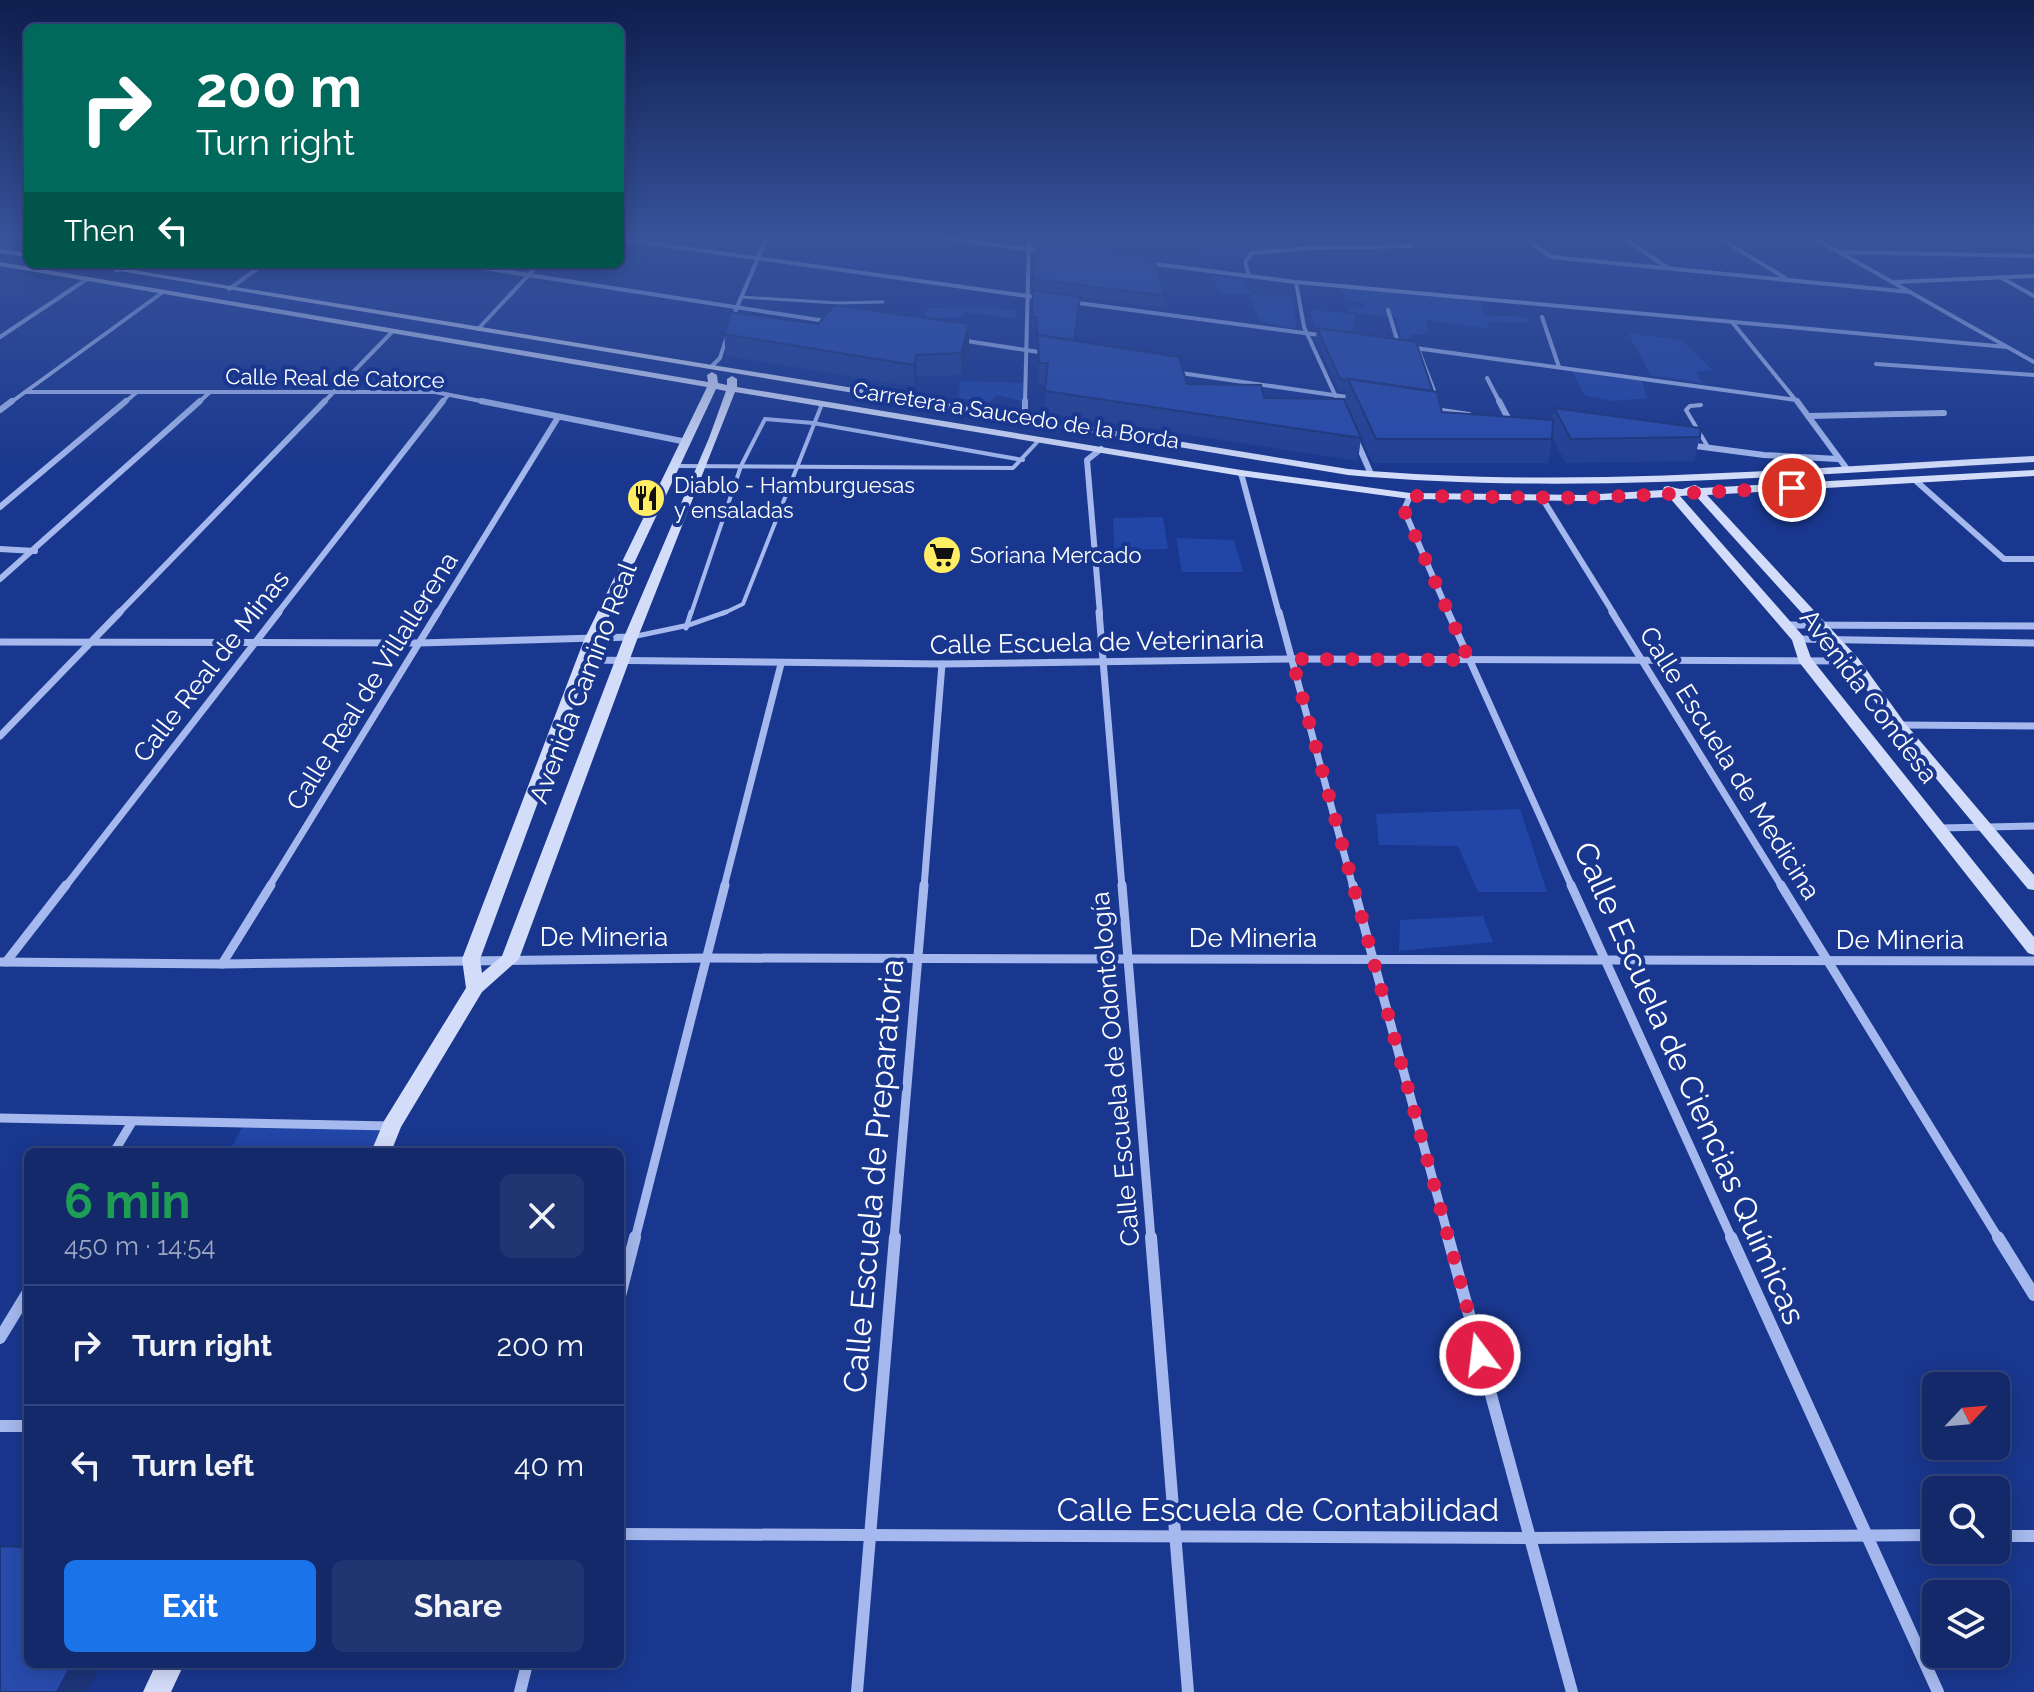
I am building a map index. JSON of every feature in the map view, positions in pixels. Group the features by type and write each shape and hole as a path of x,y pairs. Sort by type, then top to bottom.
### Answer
{"street":[{"path":"0,337 29,318"},
{"path":"0,410 127,318"},
{"name":"Carretera a Saucedo de la Borda","path":"312,318 1241,473 1410,496 1542,498 1672,494 2034,473"},
{"path":"409,318 716,362 732,370 1371,474 1531,482 2034,459"},
{"path":"478,329 488,318"},
{"path":"808,318 837,322"},
{"path":"1025,418 1028,318"},
{"path":"1190,318 1339,338"},
{"path":"1304,318 1307,334 1341,409"},
{"path":"1390,318 1399,346"},
{"path":"1542,318 1559,367"},
{"path":"1697,318 2007,347"},
{"path":"1956,318 2034,362"},
{"path":"1731,321 1796,400 1847,469"},
{"path":"2,733 330,392 392,332"},
{"path":"713,385 716,362 728,333"},
{"path":"956,340 1057,355"},
{"path":"1384,344 1796,400"},
{"path":"1418,349 1441,411"},
{"path":"1876,364 2034,375"},
{"path":"732,370 732,388"},
{"path":"1163,370 1356,398"},
{"path":"1487,378 1509,420"},
{"name":"Avenida Camino Real","path":"475,988 471,959 583,660 713,385"},
{"name":"Avenida Camino Real","path":"383,1148 391,1126 475,988 510,959 631,637 732,388"},
{"name":"Calle Real de Catorce","path":"25,392 435,392 557,419 687,442"},
{"path":"0,507 138,392"},
{"path":"0,579 211,392"},
{"name":"Calle Real de Minas","path":"3,962 448,395"},
{"path":"1433,410 1482,416"},
{"path":"1808,416 1944,413"},
{"path":"1496,418 1521,422"},
{"name":"Calle Real de Villallerena","path":"222,964 557,419"},
{"path":"1353,435 1371,474"},
{"path":"1678,443 1764,455 1838,459"},
{"name":"Calle Escuela de Odontología","path":"1101,449 1087,460 1188,1692"},
{"path":"1241,473 1572,1692"},
{"name":"Avenida Condesa","path":"1686,476 1853,661 1899,725 2034,885"},
{"name":"Avenida Condesa","path":"1660,478 1798,639 1804,659 2034,949"},
{"path":"1916,481 2004,559 2034,559"},
{"name":"Calle Escuela de Ciencias Químicas","path":"1410,496 1404,510 1469,660 1938,1692"},
{"name":"Calle Escuela de Medicina","path":"1542,498 2034,1295"},
{"path":"0,549 35,551"},
{"path":"1786,625 2033,627"},
{"path":"1885,626 1900,641"},
{"path":"0,642 419,643 631,637"},
{"path":"1798,639 2034,643"},
{"name":"Calle Escuela de Veterinaria","path":"583,660 781,664 1292,659 1853,661"},
{"path":"624,1281 781,664"},
{"name":"Calle Escuela de Preparatoria","path":"857,1692 942,664"},
{"path":"1899,725 2034,726"},
{"path":"1940,828 2034,826"},
{"name":"De Mineria","path":"3,962 222,964 708,958 2034,961"},
{"path":"0,1118 391,1126"},
{"path":"116,1148 132,1122"},
{"path":"0,1338 24,1299"},
{"path":"0,1426 24,1426"},
{"name":"Calle Escuela de Contabilidad","path":"624,1534 1530,1538 1922,1535"},
{"path":"2010,1536 2034,1536"},
{"path":"157,1692 168,1668"},
{"path":"520,1692 526,1668"}],"lane":[{"path":"631,637 686,628 718,618 743,604 822,404"},
{"path":"1701,405 1690,406 1686,410 1708,447"},
{"path":"686,628 741,466 765,419 813,423 1023,460"},
{"path":"676,466 1013,468 1040,439"}],"shaded area":[{"path":"1259,318 1295,318 1296,328 1260,322"},
{"path":"1312,318 1354,318 1351,333 1318,331"},
{"path":"1396,318 1528,318 1530,323 1487,322 1489,329 1426,320 1428,334 1411,334 1409,339 1402,339"},
{"path":"1628,333 1681,340 1713,370 1696,372 1703,383 1651,375"},
{"path":"1572,371 1642,381 1647,398 1614,401 1585,396"},
{"path":"960,381 1026,383 1025,402 997,395 990,402 959,398"},
{"path":"1163,517 1168,549 1114,550 1113,518"},
{"path":"1176,538 1234,540 1243,572 1182,572"},
{"path":"1520,809 1547,892 1478,892 1458,846 1379,845 1376,814"},
{"path":"1483,916 1493,942 1399,951 1400,920"},
{"path":"244,1124 391,1126 383,1148 231,1148"}],"building":[{"path":"729,318 774,318 818,324 823,318 926,318 969,324 961,353 916,355 914,365 724,334"},
{"path":"1036,318 1077,318 1074,340 1037,335"},
{"path":"1317,328 1416,342 1433,391 1340,379"},
{"path":"1038,335 1179,357 1187,384 1261,385 1264,398 1344,399 1361,438 1045,391 1048,363 1039,363"},
{"path":"1348,379 1437,392 1442,412 1553,420 1552,439 1376,439"},
{"path":"1554,408 1701,428 1700,437 1571,439"},
{"path":"0,1546 24,1547 24,1668 70,1668 57,1692 0,1692"}],"place":[{"name":"Diablo - Hamburguesas y ensaladas","path":"646,498"},
{"name":"Soriana Mercado","path":"942,555"}],"route":[{"path":"1480,1355 1292,659 1469,660 1404,510 1410,496 1584,498 1792,488"}]}
